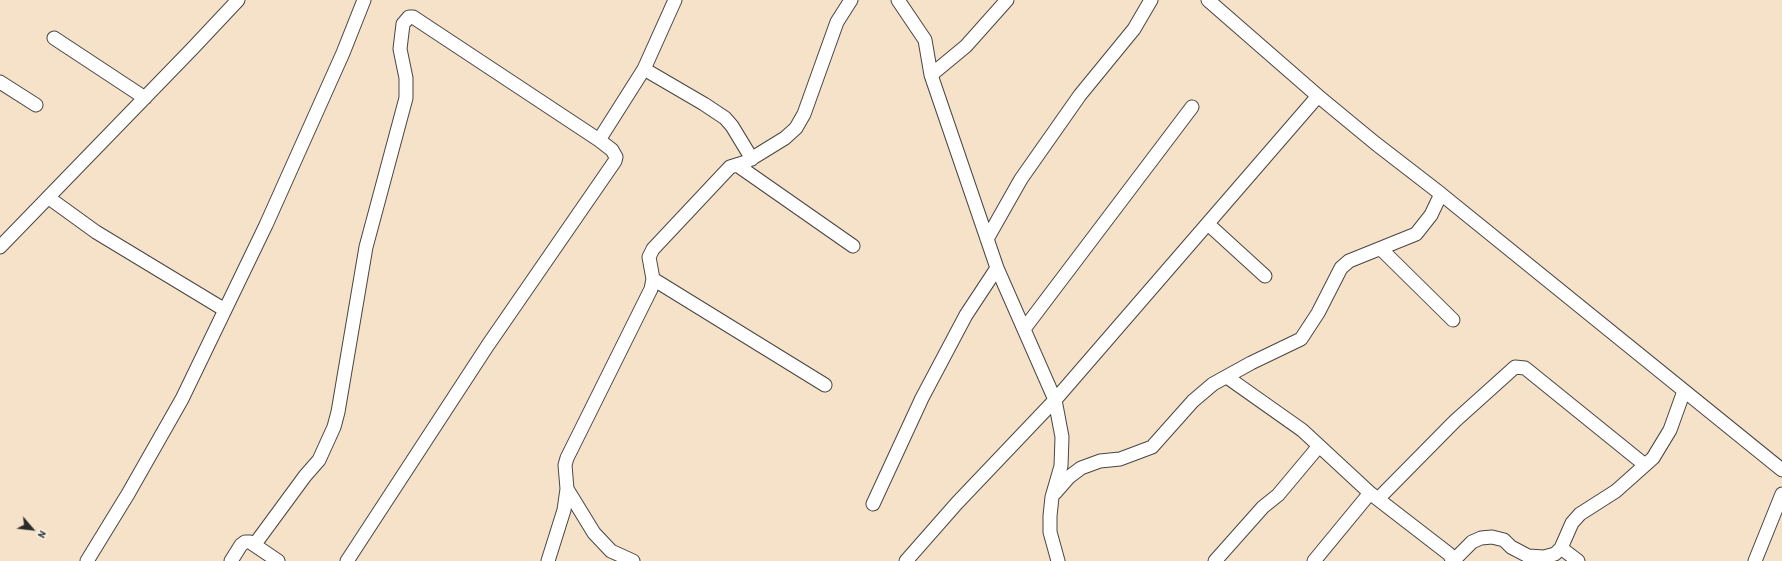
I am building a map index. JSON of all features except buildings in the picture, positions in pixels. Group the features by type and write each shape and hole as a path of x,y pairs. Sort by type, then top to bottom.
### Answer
{"street":[{"path":"0,247 49,198 238,0"},
{"path":"87,561 128,494 182,399 266,225 343,53 364,0"},
{"path":"599,140 644,69 675,0"},
{"path":"548,561 562,517 567,489 565,465 567,458 651,289 653,279 649,257 653,249 730,167 752,159 785,138 796,128 804,114 837,22 851,0"},
{"path":"898,0 925,40 932,75 997,268 1055,400 1062,437 1061,466 1052,497 1050,532 1058,561"},
{"path":"932,75 966,46 1007,0"},
{"path":"987,239 1021,179 1080,95 1134,29 1151,0"},
{"path":"1208,0 1318,96 1375,143 1441,194 1782,470"},
{"path":"255,544 305,476 319,460 334,427 338,412 366,247 406,98 406,78 400,49 403,24 405,19 412,17 419,20 599,140 615,154 616,161 488,345 348,561"},
{"path":"54,38 145,98"},
{"path":"644,69 725,118 732,126 752,159"},
{"path":"0,82 36,105"},
{"path":"906,561 957,502 1055,400 1318,96"},
{"path":"1024,329 1192,107"},
{"path":"737,165 853,246"},
{"path":"1052,497 1070,477 1082,468 1100,461 1120,459 1152,447 1193,401 1213,384 1300,339 1318,313 1336,274 1349,261 1416,234 1431,215 1441,194"},
{"path":"49,198 96,232 225,310"},
{"path":"1208,224 1265,276"},
{"path":"1381,249 1453,320"},
{"path":"873,504 922,398 966,316 997,268"},
{"path":"653,279 825,385"},
{"path":"1314,561 1374,496 1515,367 1525,368 1645,465"},
{"path":"1227,376 1302,430 1374,496 1449,554 1453,561 1472,542 1492,536 1504,540 1511,547 1528,556 1544,558 1555,554 1561,548 1572,523 1580,514 1616,491 1653,458 1670,430 1684,391"},
{"path":"1215,561 1263,507 1278,495 1319,446"},
{"path":"567,489 594,533 611,552 633,561"},
{"path":"1755,561 1782,494"},
{"path":"231,561 241,545 245,542 255,544 278,561"},
{"path":"1561,548 1578,561"}]}
